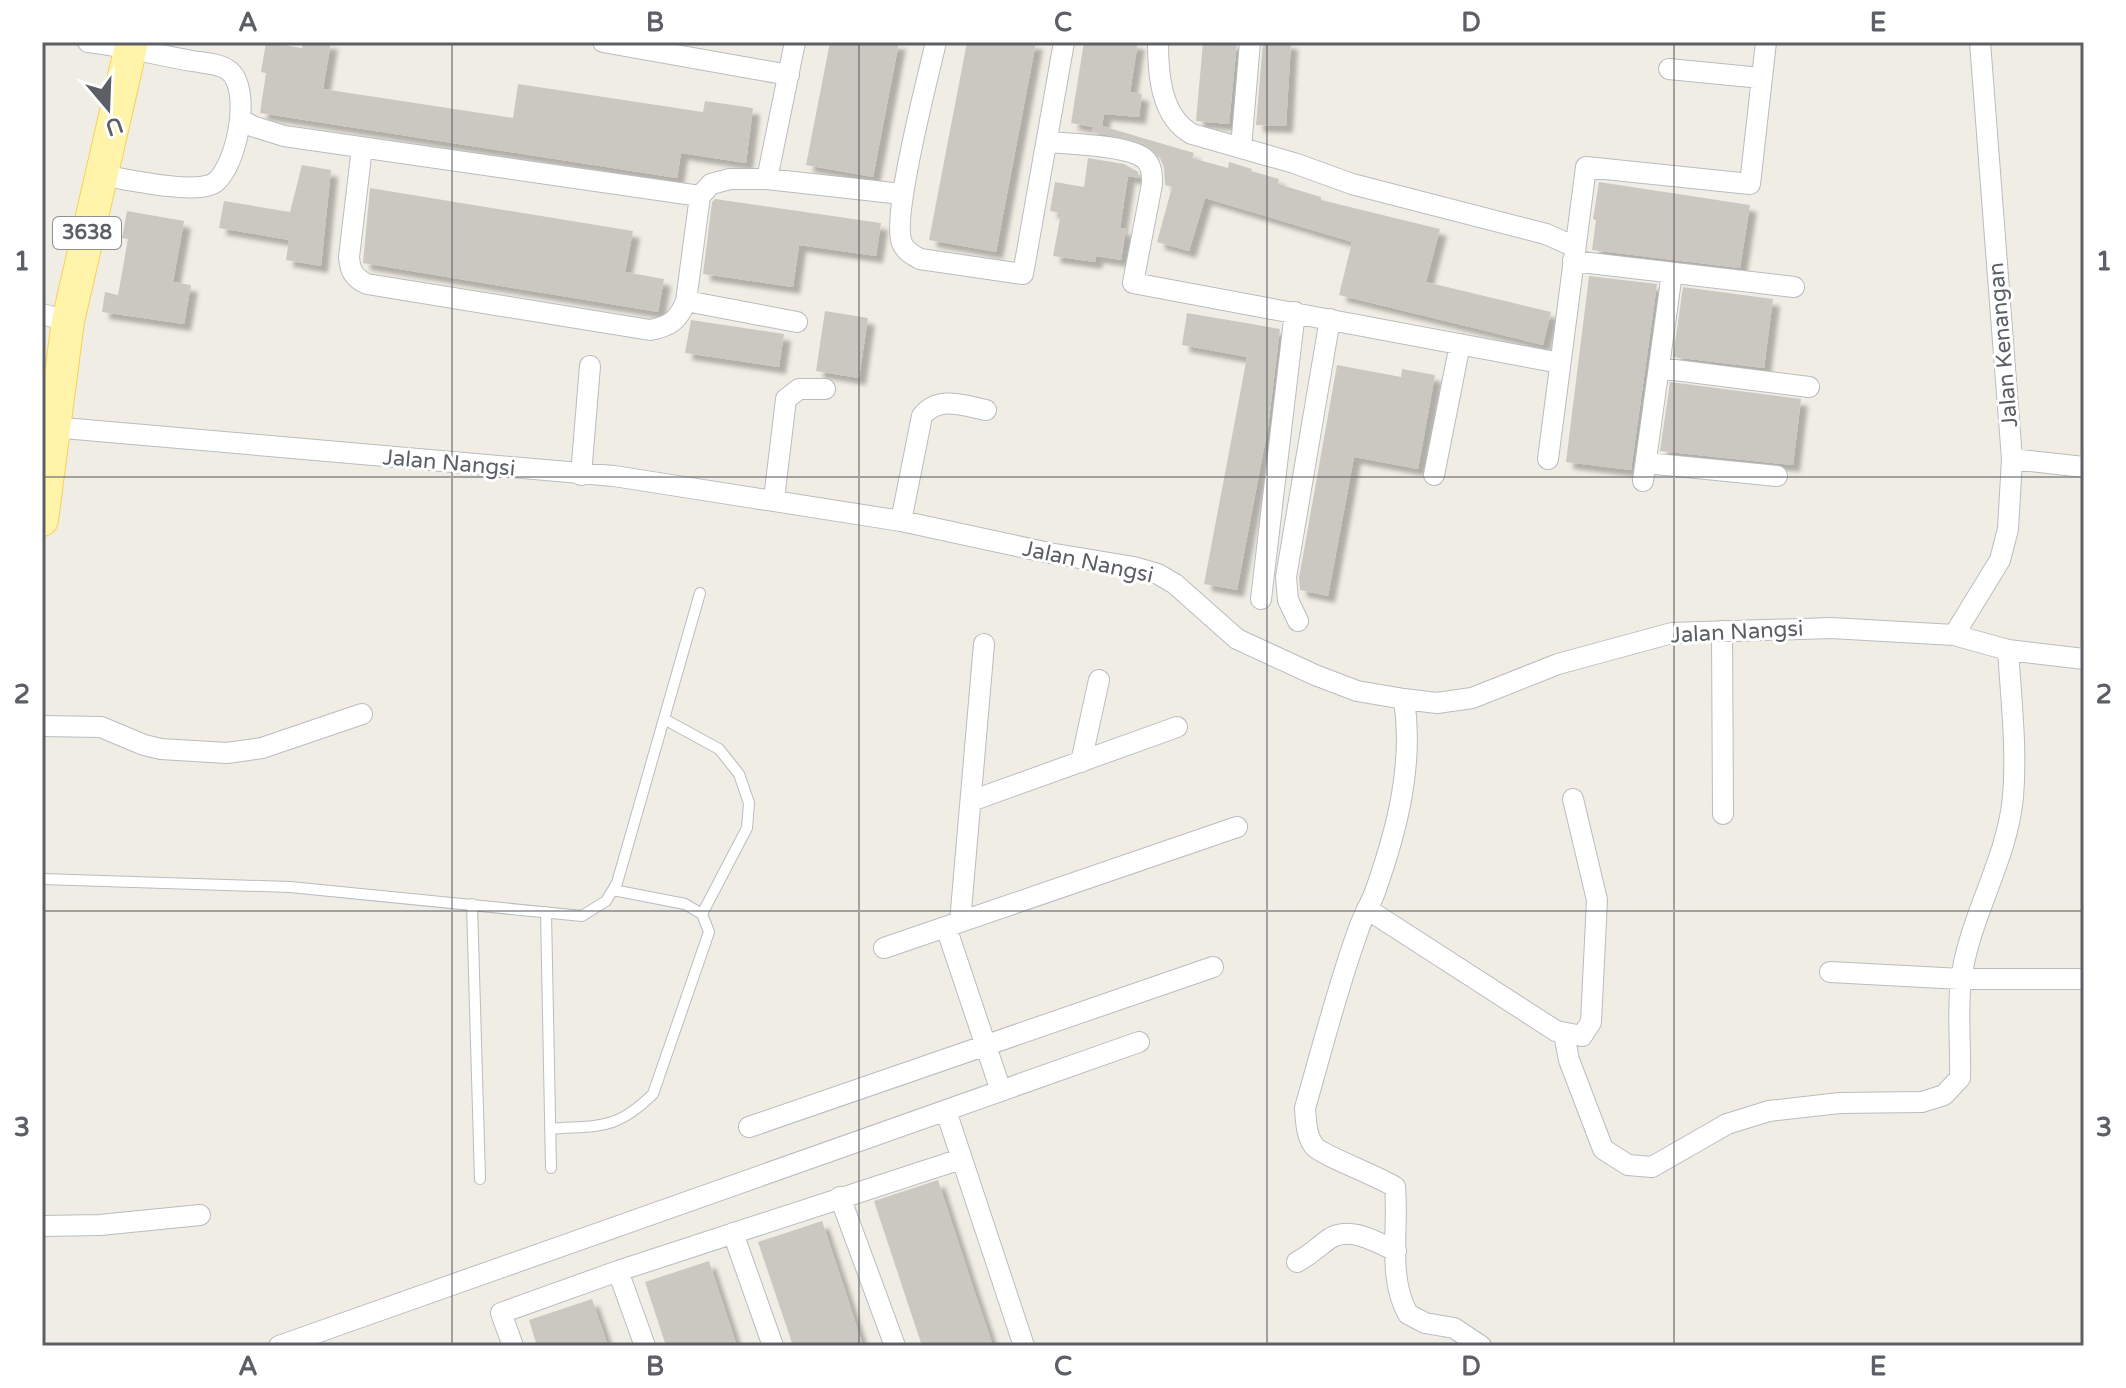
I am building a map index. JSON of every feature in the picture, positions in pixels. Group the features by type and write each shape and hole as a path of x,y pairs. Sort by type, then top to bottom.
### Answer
{"main road":[{"name":"3638","path":"42,520 52,427 55,317 100,175 131,45"}],"street":[{"path":"88,42 131,45 225,67 236,79 242,97 242,120 223,176 215,184 194,188 100,175"},
{"path":"603,42 652,46 789,75"},
{"path":"767,179 795,42"},
{"path":"936,42 902,194 901,242 920,259 1023,274 1064,42"},
{"path":"1158,42 1158,63 1169,114 1192,134 1352,184 1546,234 1574,254 1672,273 1794,287"},
{"path":"1241,148 1250,42"},
{"path":"1548,459 1586,167 1750,184 1766,42"},
{"name":"Jalan Kenangan","path":"1954,635 2000,560 2008,529 2012,459 1980,42"},
{"path":"1669,69 1761,78"},
{"path":"242,120 284,136 700,196"},
{"path":"1048,142 1127,151 1148,162 1152,184 1133,283 1560,363"},
{"path":"362,148 349,257 353,274 367,284 650,330 673,324 681,315 686,301 700,196 718,180 767,179 902,194"},
{"path":"1672,273 1645,472 1777,476"},
{"path":"686,301 797,322"},
{"path":"1261,599 1312,316"},
{"path":"1298,621 1288,600 1286,577 1312,316"},
{"path":"1434,475 1460,344"},
{"path":"581,475 590,366"},
{"path":"1659,368 1809,387"},
{"path":"774,499 786,399 799,389 825,389"},
{"path":"901,521 922,416 931,407 946,403 986,410"},
{"name":"Jalan Nangsi","path":"52,427 614,476 901,521 1049,553 1134,567 1158,574 1175,584 1237,639 1315,675 1357,691 1437,703 1472,698 1558,664 1672,633 1831,628 1954,635 2008,650 2084,659"},
{"path":"2012,459 2084,467"},
{"path":"1722,631 1723,814"},
{"path":"984,644 971,801 953,925 985,1045 1001,1091"},
{"path":"1564,1034 1569,1060 1603,1149 1628,1165 1652,1167 1727,1124 1769,1111 1840,1103 1922,1102 1944,1095 1960,1078 1961,979 1977,917 2006,832 2013,798 2008,650"},
{"path":"1081,762 1099,680"},
{"path":"1404,699 1409,750 1395,824 1344,975 1305,1108 1306,1122 1316,1149 1380,1177 1395,1187 1397,1284 1408,1314 1425,1323 1454,1328 1481,1346"},
{"path":"42,726 101,727 161,749 227,753 262,748 362,714"},
{"path":"971,801 1177,727"},
{"path":"1367,909 1564,1034 1582,1036 1591,1022 1597,900 1573,799"},
{"path":"884,948 1237,827"},
{"path":"749,1127 1213,967"},
{"path":"1830,972 1961,979 2084,979"},
{"path":"279,1346 1139,1042"},
{"path":"946,1111 1024,1346"},
{"path":"513,1346 501,1313 618,1271 961,1159"},
{"path":"840,1197 895,1346"},
{"path":"42,1226 100,1225 200,1215"},
{"path":"1297,1262 1331,1238 1352,1232 1396,1251"},
{"path":"733,1233 773,1346"},
{"path":"618,1271 645,1346"}],"lane":[{"path":"42,879 290,887 582,916 606,901 617,883 700,593"},
{"path":"664,719 719,749 739,774 749,803 747,828 702,914"},
{"path":"550,1129 610,1125 634,1113 653,1094 709,932 702,914 685,904 613,890"},
{"path":"472,904 480,1179"},
{"path":"546,912 551,1168"}],"building":[{"path":"266,42 302,48 303,42 331,42 323,89 513,118 518,84 703,112 705,101 753,108 746,163 681,153 677,178 260,113 266,73 261,72"},
{"path":"830,42 899,42 873,177 806,165"},
{"path":"967,42 1036,42 996,252 929,240"},
{"path":"1084,42 1138,42 1130,92 1142,94 1139,117 1104,114 1102,126 1194,153 1192,158 1228,168 1229,162 1252,169 1279,179 1278,184 1321,197 1321,200 1440,229 1426,282 1551,312 1543,345 1339,295 1352,242 1205,198 1189,251 1157,242 1172,187 1165,185 1159,155 1143,143 1092,132 1093,127 1071,123"},
{"path":"1203,42 1237,42 1229,124 1196,121"},
{"path":"1263,42 1291,42 1286,126 1256,125"},
{"path":"1088,158 1124,164 1138,172 1139,178 1128,176 1120,228 1126,229 1121,260 1096,256 1095,262 1053,256 1061,213 1050,211 1055,182 1084,187"},
{"path":"302,165 331,170 321,266 286,260 289,240 219,228 224,201 290,212"},
{"path":"1599,182 1750,205 1740,268 1592,250"},
{"path":"370,188 633,231 625,272 664,279 658,312 363,263"},
{"path":"715,199 881,223 876,256 799,245 793,287 703,274 712,202"},
{"path":"127,211 184,221 173,282 191,285 184,324 102,312 105,292 118,295 128,239 122,238"},
{"path":"1589,276 1657,284 1631,470 1566,462"},
{"path":"1683,287 1773,299 1764,368 1673,357"},
{"path":"825,311 868,318 859,378 816,371"},
{"path":"1187,313 1280,329 1268,427 1237,590 1204,584 1247,357 1182,345"},
{"path":"691,320 784,334 779,367 685,353"},
{"path":"1337,365 1401,377 1402,369 1435,375 1418,469 1354,457 1328,596 1300,590 1299,578"},
{"path":"1670,382 1801,399 1793,465 1660,451"},
{"path":"938,1180 993,1346 922,1346 909,1307 874,1201"},
{"path":"822,1221 863,1346 793,1346 758,1242"},
{"path":"709,1261 737,1346 666,1346 645,1282"},
{"path":"592,1299 608,1346 537,1346 529,1320"}]}
